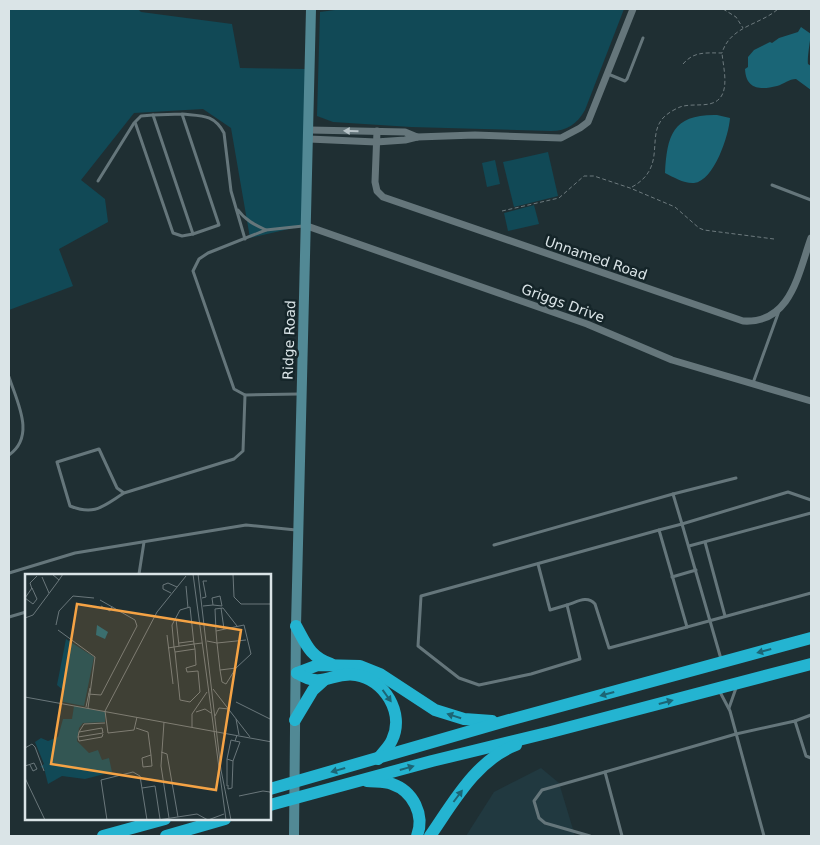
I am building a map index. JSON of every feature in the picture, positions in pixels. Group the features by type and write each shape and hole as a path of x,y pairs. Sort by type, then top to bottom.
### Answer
{"highway":[{"path":"296,626 310,651 321,660 333,665"},
{"path":"271,789 502,722 811,638"},
{"path":"271,805 432,761 811,664"},
{"path":"297,673 318,666 360,666 380,674 436,710 464,719 502,722"},
{"path":"297,673 306,678 323,681"},
{"path":"295,720 312,690 323,681 337,676 354,674 366,677 380,687 393,705 396,723 392,740 378,759"},
{"path":"430,836 459,795 483,766 509,748 551,732"},
{"path":"360,781 392,784 410,795 419,810 419,831 417,836"},
{"path":"103,836 161,820"},
{"path":"166,836 222,820"}],"street":[{"name":"Ridge Road","path":"294,836 301,394 312,9"},
{"path":"309,135 376,142 405,140 417,137 475,135 561,138 588,122 633,9"},
{"path":"309,135 377,131 405,132 417,137"},
{"name":"Unnamed Road","path":"377,131 375,182 377,191 383,197 743,322 756,322 767,318 779,310"},
{"name":"Griggs Drive","path":"307,226 587,324 672,360 811,401"},
{"path":"779,310 785,303 811,238"}],"lane":[{"path":"607,74 625,81 627,80 643,38"},
{"path":"135,122 173,233 182,236 219,225 182,114"},
{"path":"98,181 135,122 141,116 182,114 211,118 220,124 224,133 231,191 245,239"},
{"path":"153,115 192,234"},
{"path":"772,185 811,200"},
{"path":"236,208 243,217 266,230"},
{"path":"301,394 245,395 234,389 193,271 199,259 266,230 307,226"},
{"path":"752,385 779,310"},
{"path":"9,377 24,429 22,439 16,450 9,454"},
{"path":"124,493 117,488 99,449 56,462 70,506 84,511 94,510 124,493 234,459 244,451 245,395"},
{"path":"494,545 736,478"},
{"path":"567,604 580,659 531,674 479,685 459,678 418,646 421,596 682,524 788,492 811,500"},
{"path":"673,494 722,663"},
{"path":"688,546 811,513"},
{"path":"9,573 75,553 246,525 299,531"},
{"path":"659,530 687,627"},
{"path":"139,574 144,542"},
{"path":"705,542 725,616"},
{"path":"538,564 550,610 586,599 591,600 595,604 609,648 811,593"},
{"path":"672,577 696,570"},
{"path":"9,617 25,612"},
{"path":"729,709 738,683"},
{"path":"718,688 729,709 764,836"},
{"path":"590,836 545,823 539,818 534,801 542,790 736,734 811,716"},
{"path":"795,721 806,756 811,756"},
{"path":"605,772 622,836"}],"path":[{"path":"723,9 736,17 744,28"},
{"path":"630,188 645,178 650,170 656,152 658,130 662,118 680,107 716,102 722,96 724,89 722,53 724,46 733,34 778,9"},
{"path":"683,64 689,57 696,54 722,53"},
{"path":"502,211 559,198 580,179 588,175 630,188 675,207 699,228 704,230 774,239"}],"shaded area":[{"path":"9,9 138,9 141,12 232,24 240,68 307,69 302,226 250,238 231,128 203,109 134,113 81,180 105,199 108,222 59,249 73,286 9,310"},
{"path":"342,9 624,9 585,110 571,126 562,130 551,131 411,127 333,122 317,116 320,12"},
{"path":"801,27 811,34 808,64 811,66 811,90 796,79 771,87 760,88 751,85 746,76 745,69 748,67 748,57 754,50 779,38 798,32"},
{"path":"717,115 730,118 729,126 719,156 708,174 701,180 690,183 665,173 668,148 675,129 691,118"},
{"path":"548,152 558,196 514,207 503,162"},
{"path":"495,160 500,184 487,187 482,163"},
{"path":"534,205 539,224 508,231 504,213"},
{"path":"541,768 559,783 575,836 466,836 494,792"}]}
